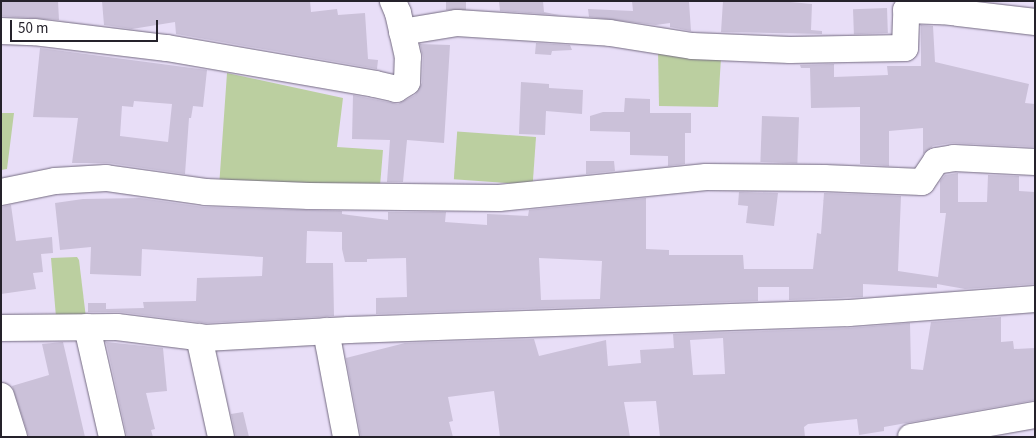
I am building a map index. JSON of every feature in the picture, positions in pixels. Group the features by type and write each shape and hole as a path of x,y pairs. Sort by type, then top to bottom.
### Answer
{"street":[{"path":"1,31 34,32 167,48 396,89 406,82 408,57 398,13 393,1"},
{"path":"402,32 457,23 610,33 692,46 790,50 905,48 906,10 942,10 1035,22"},
{"path":"1,192 55,181 106,178 205,192 309,196 498,198 706,177 824,178 922,182 936,161 954,158 1035,162"},
{"path":"1,328 117,327 199,337 849,313 1035,299"},
{"path":"87,327 112,437"},
{"path":"326,331 346,437"},
{"path":"199,337 222,437"},
{"path":"1,396 14,437"},
{"path":"911,437 1035,415"}],"green space":[{"path":"658,49 721,58 718,107 659,106"},
{"path":"227,73 343,98 337,147 383,150 380,186 219,187"},
{"path":"1,113 14,113 7,169 1,170"},
{"path":"457,131 536,137 533,185 454,179"},
{"path":"77,257 79,260 86,318 56,317 51,258"}],"building":[{"path":"1,1 58,1 59,20 1,16"},
{"path":"102,1 310,1 311,12 337,9 338,15 365,13 368,59 378,60 377,69 176,34 175,22 132,29 104,25"},
{"path":"446,1 466,1 466,10 446,10"},
{"path":"499,1 543,1 544,12 559,15 500,11"},
{"path":"632,1 689,2 691,31 670,27 670,23 656,25 589,17 588,9 633,11"},
{"path":"723,1 780,1 812,4 811,30 822,31 822,34 721,32"},
{"path":"887,8 888,33 854,34 853,9"},
{"path":"921,25 933,26 935,62 1029,84 1025,103 1035,104 1035,147 952,143 933,146 923,154 923,128 889,131 889,166 860,164 860,107 811,108 810,68 801,68 800,65 834,64 834,77 888,75 887,66 921,66"},
{"path":"536,43 570,45 572,50 552,51 551,55 535,54"},
{"path":"420,44 450,45 444,143 407,140 403,182 387,182 390,140 352,139 353,95 398,104 415,95 422,83 423,57"},
{"path":"40,48 207,70 203,107 193,106 191,118 189,118 185,174 108,163 72,163 78,118 33,117","holes":["134,101 172,104 168,142 120,136 122,106 133,107"]},
{"path":"521,82 549,84 549,88 583,90 582,114 546,111 545,135 519,134"},
{"path":"625,98 650,99 650,113 691,113 691,133 685,133 685,164 668,166 668,156 630,155 630,132 590,131 590,116 603,112 624,112"},
{"path":"762,116 799,117 797,163 760,162"},
{"path":"586,161 614,161 615,171 586,174"},
{"path":"958,173 958,202 987,202 988,175 1019,176 1019,191 1035,192 1035,284 965,289 937,284 937,288 863,284 863,297 789,300 789,287 758,287 758,301 376,314 376,298 407,297 406,258 367,259 367,262 345,262 342,249 342,232 307,231 306,263 333,263 334,316 206,323 119,312 88,312 88,303 106,303 106,309 144,308 143,302 196,301 197,278 262,276 263,257 142,249 141,276 90,274 91,247 60,250 55,203 83,199 140,198 204,207 342,211 342,214 388,220 388,212 446,212 445,222 487,225 487,214 528,216 529,210 646,198 646,249 669,250 669,255 743,255 744,269 813,269 817,233 821,234 824,193 901,196 898,271 938,277 946,213 940,213 940,181 945,175","holes":["539,258 602,261 600,299 541,300"]},
{"path":"739,192 778,193 774,226 746,223 748,206 738,205"},
{"path":"11,205 16,241 52,237 53,253 41,254 43,272 33,273 36,289 1,294 1,207"},
{"path":"1001,317 1001,342 1013,341 1014,349 1035,348 1035,400 884,427 884,431 859,435 857,419 808,424 804,427 805,437 660,437 656,401 624,402 630,437 500,437 494,391 448,397 453,421 449,422 453,437 361,437 346,358 405,343 534,339 539,356 606,340 608,366 641,363 640,350 674,348 673,334 850,328 910,323 911,369 923,370 931,322","holes":["723,338 725,374 693,375 690,340"]},
{"path":"63,342 85,437 29,437 12,386 49,375 42,344"},
{"path":"106,342 163,348 167,391 146,393 155,429 151,430 153,437 127,437"},
{"path":"243,412 249,437 236,437 231,414"}]}
